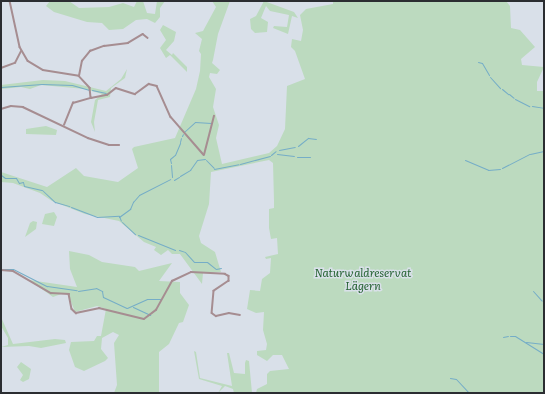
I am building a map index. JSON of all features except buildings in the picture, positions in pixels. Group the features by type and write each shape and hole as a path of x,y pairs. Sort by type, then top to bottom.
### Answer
{"street":[{"path":"10,1 21,51 28,61 38,68 74,77 79,76"},
{"path":"79,76 82,60 90,51 104,46 128,43 143,34 148,38"},
{"path":"1,68 15,63 21,51"},
{"path":"79,76 90,88 91,98"},
{"path":"64,125 74,102 108,95 117,88 137,94 147,85 155,85 160,89 171,117 204,155 214,116"},
{"path":"1,109 21,107 64,125 88,138 109,145 119,145"},
{"path":"1,270 13,271 52,293 70,294 72,309 75,313 98,308 144,319 153,313 172,281 191,272 226,274 229,277 228,282 218,287 213,292 212,313 216,316 229,313 240,315"}],"green space":[{"path":"50,1 69,1 79,8 109,7 123,3 134,7 137,1 143,1 147,13 155,14 157,1 165,1 160,8 160,17 155,23 147,19 136,20 123,29 109,30 102,23 87,22 54,12 46,6"},
{"name":"Naturwaldreservat Lägern","path":"212,1 230,1 218,34 212,63 220,70 217,74 210,73 209,77 216,89 213,107 219,125 216,138 222,164 269,153 277,146 285,129 287,86 305,79 295,51 291,47 292,39 301,41 303,30 300,15 306,9 333,4 333,1 506,1 510,6 511,28 520,30 535,47 521,59 522,65 544,67 537,82 537,91 544,91 544,393 256,393 257,389 267,384 267,374 270,371 289,369 282,355 273,355 267,361 257,355 257,351 266,350 267,344 263,330 264,312 256,313 247,309 250,290 260,291 262,279 270,273 271,258 266,259 265,257 278,254 277,238 271,239 269,228 269,209 274,208 274,201 273,163 269,160 211,172 209,204 199,236 201,243 215,252 221,272 203,273 202,284 180,254 172,254 168,250 161,255 154,250 156,247 144,242 119,221 85,214 52,201 40,193 13,183 1,182 1,172 47,187 76,168 84,176 118,182 138,168 132,149 134,147 175,138 196,89 200,71 201,54 199,51 202,39 195,33 203,31 216,7"},
{"path":"264,1 294,12 298,18 292,16 288,34 273,28 274,26 287,27 289,15 270,11 266,6 261,18 268,22 267,32 255,33 251,29 250,19 256,16"},
{"path":"163,25 176,32 174,41 166,50 172,55 173,53 187,67 187,72 170,55 166,58 160,48 166,40 160,30"},
{"path":"127,69 125,78 111,88 110,97 98,100 94,122 95,132 91,122 95,100 102,94 85,89 41,85 30,89 21,87 1,89 1,85 43,80 65,81 106,91 121,79"},
{"path":"46,126 57,130 56,135 26,134 26,129"},
{"path":"54,212 57,217 54,226 42,224 45,214"},
{"path":"33,221 37,222 36,229 25,237 30,223"},
{"path":"69,251 89,255 102,262 135,267 139,271 172,263 159,281 180,282 180,293 189,305 183,322 179,323 169,344 159,352 159,393 114,393 117,385 114,343 119,335 113,332 102,338 101,349 108,358 105,361 84,371 75,367 69,350 71,342 94,341 97,336 101,336 106,309 97,306 75,312 68,294 64,293 53,297 29,280 77,287 70,269"},
{"path":"1,317 13,344 55,339 65,340 66,343 41,348 29,346 1,347 8,345 8,338 1,326"},
{"path":"194,351 196,352 200,378 232,386 227,353 229,353 234,373 245,374 245,363 246,360 249,361 252,393 234,393 233,389 225,386 218,393 222,386 199,379"},
{"path":"21,362 31,369 29,379 23,382 20,380 23,375 17,367"}],"waterway":[{"path":"478,62 482,63 489,75"},
{"path":"490,77 500,88"},
{"path":"1,87 42,84 72,85 89,90"},
{"path":"502,89 508,94"},
{"path":"92,90 106,93"},
{"path":"509,94 514,98"},
{"path":"515,99 529,106"},
{"path":"532,106 544,108"},
{"path":"184,132 195,122 211,123"},
{"path":"180,142 181,138"},
{"path":"298,146 308,138 316,139"},
{"path":"171,163 170,159 175,155 180,143"},
{"path":"279,150 295,147"},
{"path":"271,155 276,151"},
{"path":"502,168 530,154 544,151"},
{"path":"277,154 294,156"},
{"path":"240,164 270,156"},
{"path":"297,157 310,157"},
{"path":"180,176 190,170 197,160 205,159"},
{"path":"206,160 214,168"},
{"path":"465,160 488,170 500,169"},
{"path":"214,169 239,164"},
{"path":"171,165 172,177"},
{"path":"1,175 5,178 16,178 19,183 23,182 24,186 42,190 55,202 69,206"},
{"path":"174,180 179,177"},
{"path":"119,217 130,209 133,202 139,195 170,179"},
{"path":"71,207 97,217 119,216 121,221"},
{"path":"122,222 135,234"},
{"path":"138,235 175,250"},
{"path":"179,250 185,252 194,262 207,262 216,269 221,268"},
{"path":"1,269 13,269 47,286 77,290"},
{"path":"78,291 96,288 102,291 103,297 127,308 147,299 161,299"},
{"path":"533,291 542,301"},
{"path":"133,307 150,315"},
{"path":"503,337 508,336"},
{"path":"510,336 515,336 544,354"},
{"path":"526,342 544,344"},
{"path":"450,378 456,379 469,393"}]}
